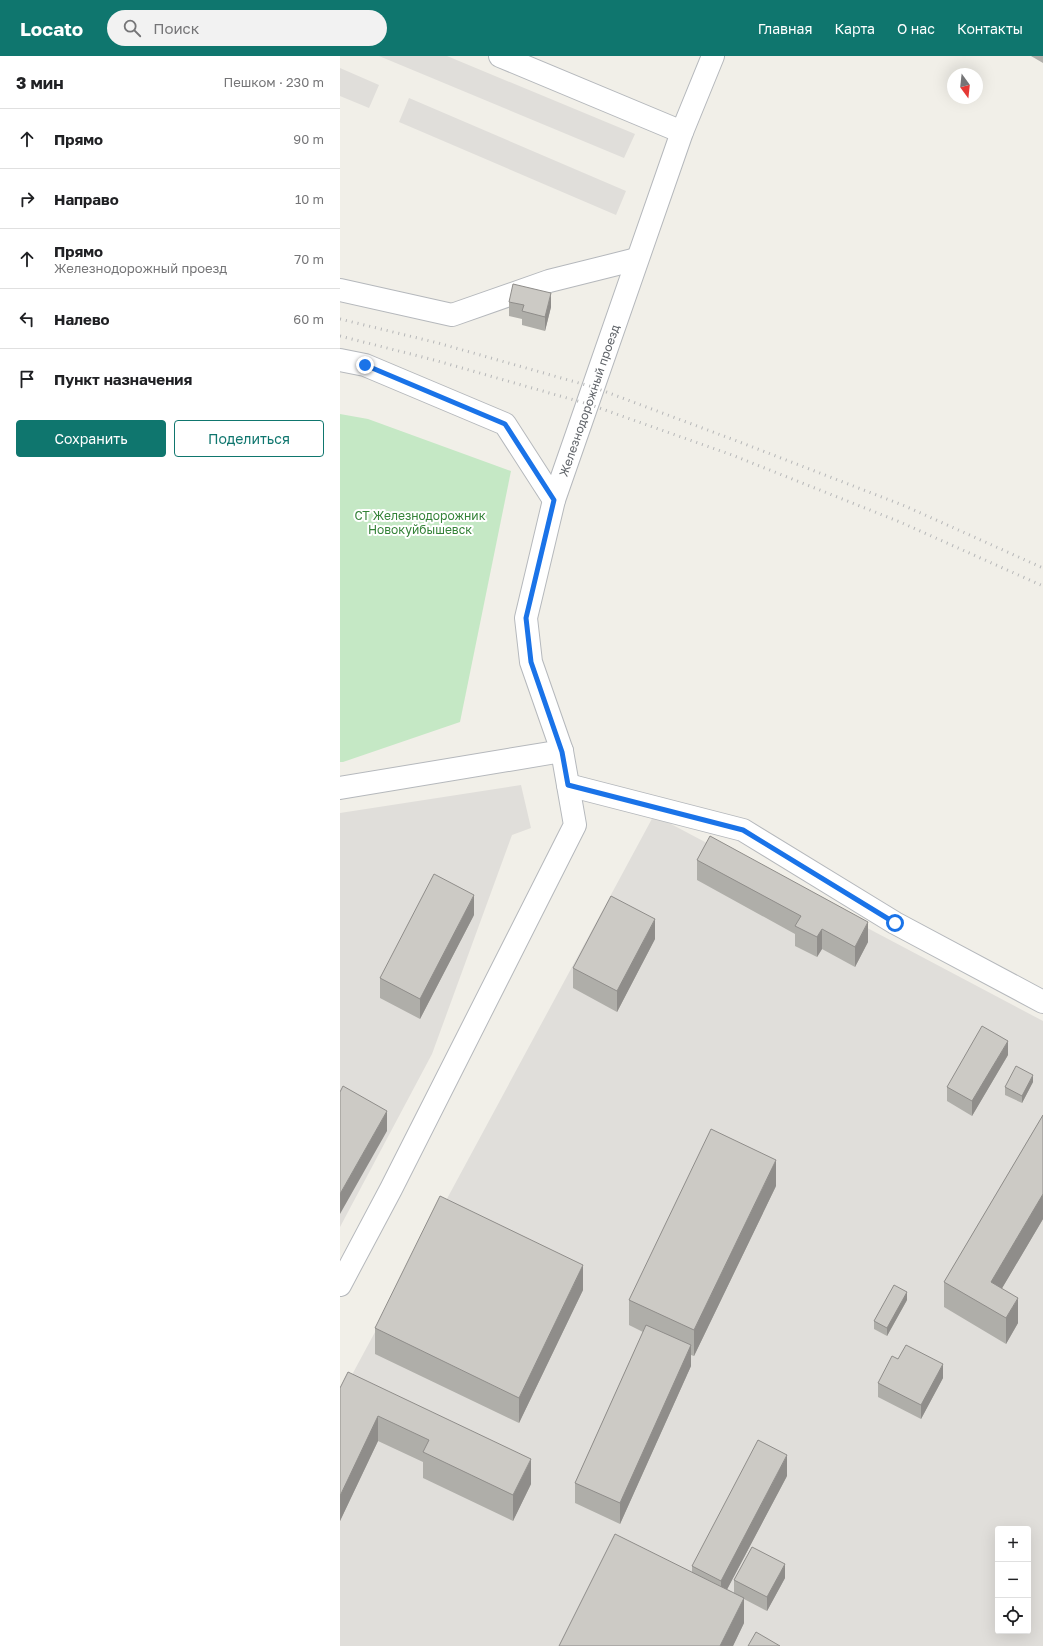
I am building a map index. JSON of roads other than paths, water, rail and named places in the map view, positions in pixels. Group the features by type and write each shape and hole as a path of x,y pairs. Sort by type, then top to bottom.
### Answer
{"street":[{"path":"500,56 682,132"},
{"name":"Железнодорожный проезд","path":"340,1285 394,1182 575,825 562,752 531,662 526,618 554,500 682,132 713,56"},
{"path":"340,290 452,314 549,281 637,259"},
{"path":"340,360 365,365 505,424 554,500"},
{"path":"340,788 562,752"},
{"path":"568,785 743,830 895,923 1043,1002"}],"railway":[{"path":"340,319 438,343 593,387 905,506 1043,568"},
{"path":"340,336 434,360 588,404 732,455 900,522 1043,586"}],"park label":[{"name":"СТ Железнодорожник Новокуйбышевск","path":"420,522"}]}
